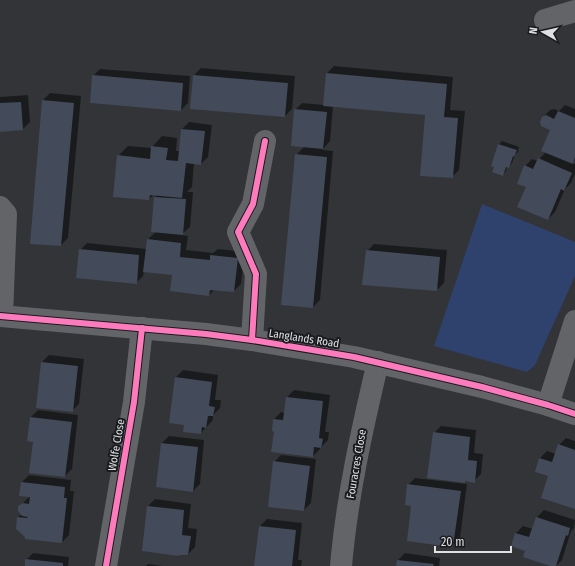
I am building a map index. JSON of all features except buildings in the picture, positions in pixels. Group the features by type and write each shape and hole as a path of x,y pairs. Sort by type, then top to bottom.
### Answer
{"street":[{"path":"545,20 575,11"},
{"path":"252,340 256,274 238,232 253,204 265,141"},
{"path":"0,207 6,214 1,316"},
{"name":"Langlands Road","path":"1,316 206,334 354,357 482,387 575,414"},
{"path":"548,405 575,321"},
{"name":"Wolfe Close","path":"106,566 134,402 142,328"},
{"name":"Fouracres Close","path":"341,566 344,532 361,436 378,362"}],"shaded area":[{"path":"482,204 575,242 575,276 535,365 527,372 434,346"}],"cycle path":[{"path":"252,340 256,274 238,232 253,204 265,141"},
{"path":"0,316 206,334 354,357 482,387 575,414"},
{"path":"106,566 134,402 142,328"}]}
